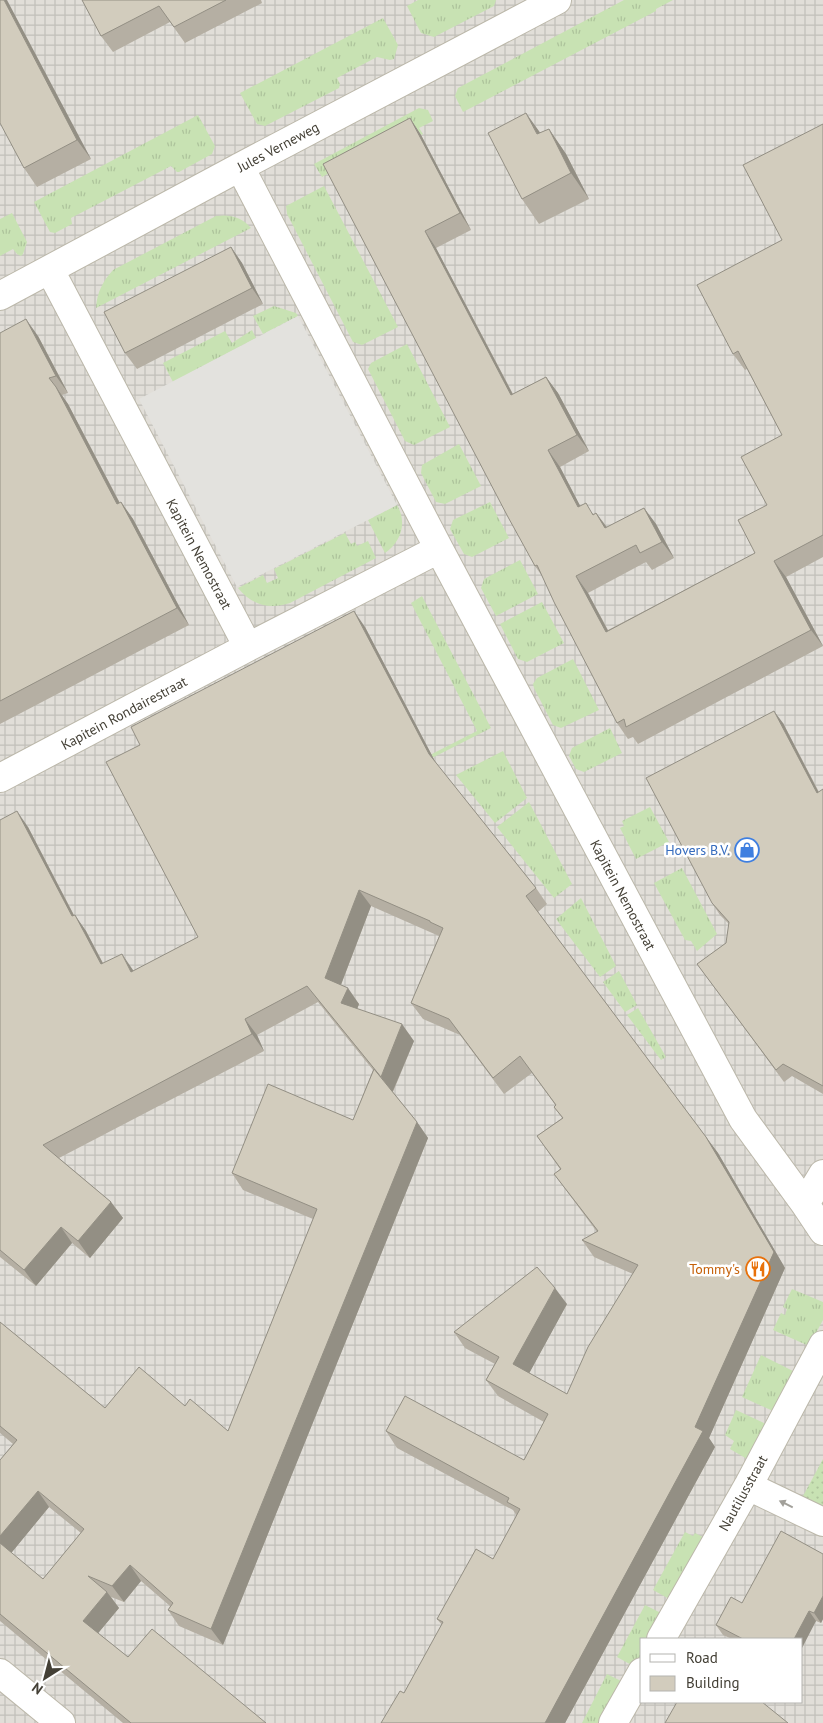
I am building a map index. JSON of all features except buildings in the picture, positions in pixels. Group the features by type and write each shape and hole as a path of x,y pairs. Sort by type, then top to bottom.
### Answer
{"street":[{"name":"Jules Verneweg","path":"0,296 240,166 557,0"},
{"name":"Kapitein Nemostraat","path":"240,166 439,549 743,1119 823,1231"},
{"name":"Kapitein Nemostraat","path":"50,270 248,648"},
{"path":"248,648 439,549"},
{"name":"Kapitein Rondairestraat","path":"0,778 248,648"},
{"path":"805,1204 823,1174"},
{"name":"Nautilusstraat","path":"662,1638 748,1486 823,1345"},
{"path":"748,1486 823,1522"},
{"path":"0,1673 61,1723"},
{"path":"613,1723 640,1676"}],"shaded area":[{"path":"0,0 823,0 823,1723 0,1723"},
{"path":"298,316 397,505 237,587 139,399"}],"green space":[{"path":"418,0 496,0 494,6 434,37 421,33 407,6"},
{"path":"624,0 673,0 656,9 656,11 463,112 455,96 458,88"},
{"path":"383,18 398,45 394,59 377,57 337,78 340,84 339,88 265,126 257,124 240,93"},
{"path":"419,108 428,110 433,121 419,128 423,134 335,180 331,172 322,177 314,164"},
{"path":"198,115 215,146 212,154 179,172 171,166 71,218 72,224 55,233 50,232 34,202"},
{"path":"324,186 398,327 362,345 353,342 287,214 286,206"},
{"path":"12,213 27,242 21,256 13,249 0,256 0,219"},
{"path":"226,215 235,217 244,221 251,228 96,308 101,287 113,270 216,216"},
{"path":"274,306 296,313 298,316 263,334 253,316"},
{"path":"252,330 256,338 173,382 163,363 225,331 232,343"},
{"path":"407,344 450,427 414,445 405,441 368,369 371,363"},
{"path":"459,444 481,486 445,504 436,502 421,473 422,465"},
{"path":"490,502 509,538 472,557 464,554 450,529 453,520"},
{"path":"397,505 402,518 401,531 395,543 385,553 368,520"},
{"path":"345,533 351,544 355,542 357,546 368,541 376,558 290,603 282,605 268,606 255,602 238,588 263,575 267,583 278,578 274,569"},
{"path":"520,560 538,594 496,616 481,588 484,579"},
{"path":"422,596 491,728 430,759 428,756 477,731 411,603"},
{"path":"542,602 564,643 527,662 518,659 500,624"},
{"path":"573,659 599,710 561,728 553,725 533,684 537,678"},
{"path":"610,728 622,753 584,772 576,769 569,756 572,748"},
{"path":"503,751 527,798 495,823 456,775"},
{"path":"529,802 572,884 554,898 497,827"},
{"path":"650,807 669,842 636,859 620,828 624,826 622,821"},
{"path":"682,868 717,934 697,951 691,941 685,940 654,883"},
{"path":"581,898 616,966 600,977 556,919"},
{"path":"619,971 637,1005 625,1012 603,982"},
{"path":"638,1008 666,1057 661,1060 627,1015"},
{"path":"792,1289 823,1302 823,1320 809,1346 773,1330 781,1313 785,1315 787,1309 783,1307"},
{"path":"761,1355 795,1372 773,1411 742,1397"},
{"path":"736,1410 766,1424 747,1459 730,1449 734,1441 725,1435"},
{"path":"823,1459 823,1508 803,1496"},
{"path":"685,1532 693,1536 695,1533 705,1538 671,1600 653,1590"},
{"path":"645,1605 663,1614 650,1638 640,1638 640,1657 635,1667 617,1657"},
{"path":"607,1674 625,1683 604,1723 582,1723"}],"place":[{"name":"Hovers B.V.","path":"747,850"},
{"name":"Tommy's","path":"758,1269"}]}
